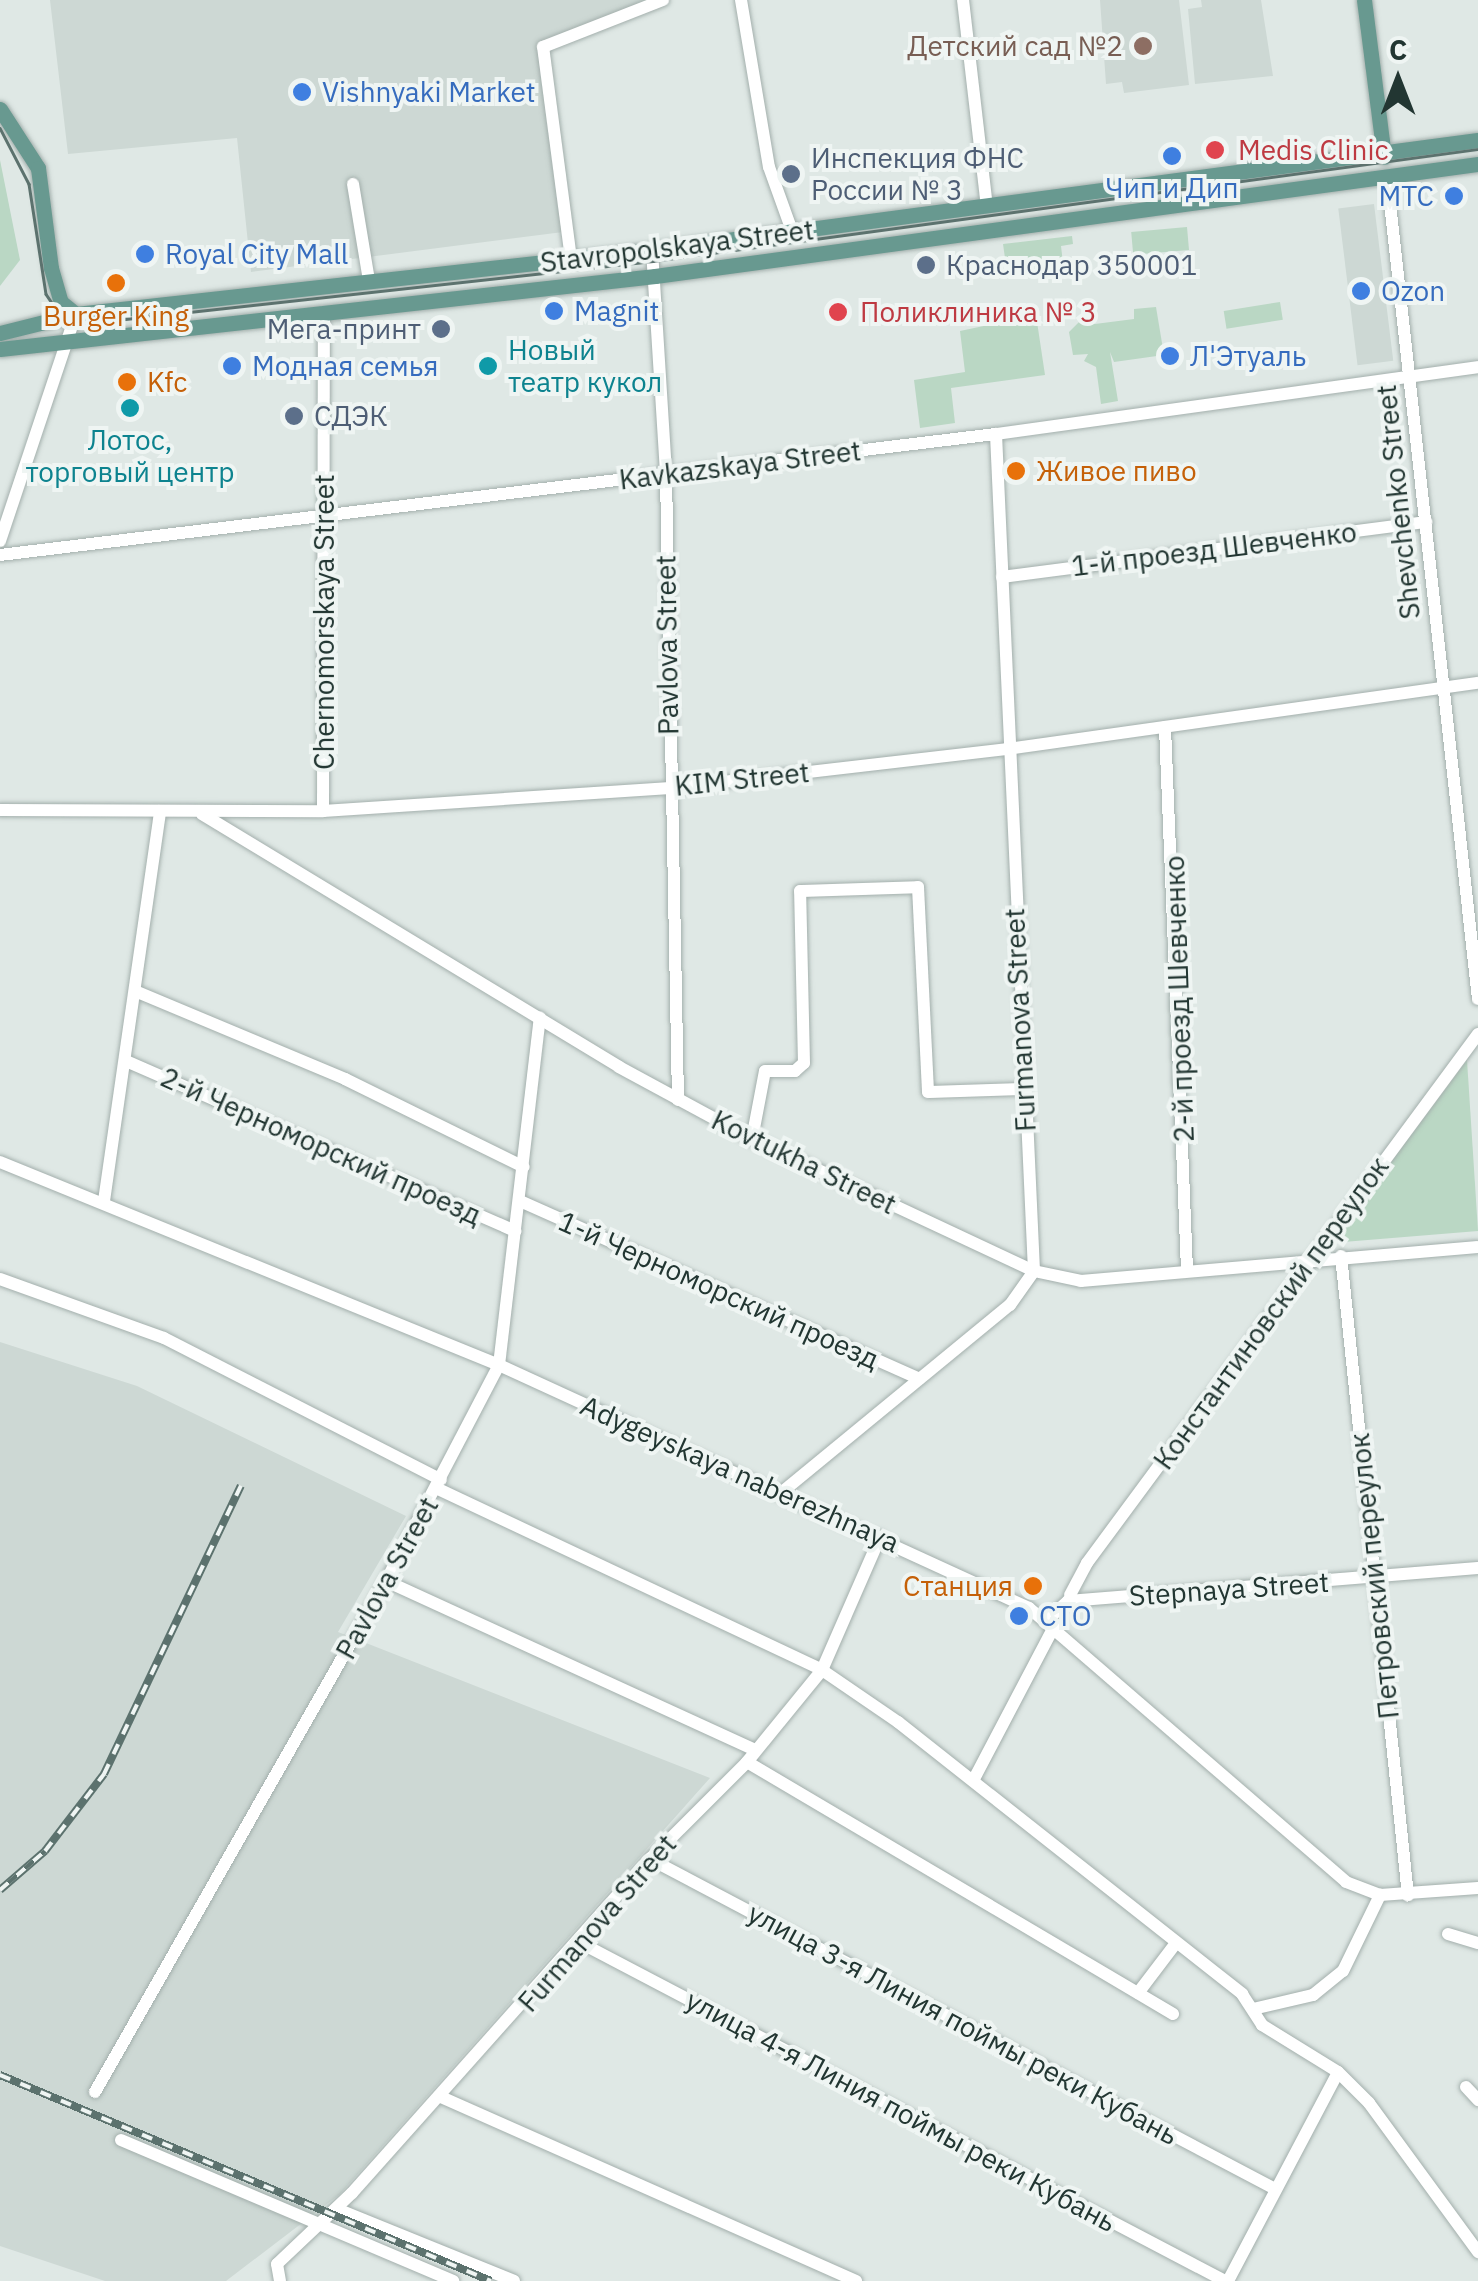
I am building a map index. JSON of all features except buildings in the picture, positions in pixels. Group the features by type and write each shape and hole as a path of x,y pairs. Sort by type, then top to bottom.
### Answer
{"main road":[{"name":"Shevchenko Street","path":"1364,0 1387,176"},
{"path":"0,108 38,168 51,268 61,302 76,314"},
{"name":"Stavropolskaya Street","path":"0,346 76,314 652,250 1478,140"},
{"name":"Stavropolskaya Street","path":"0,346 68,343 654,276 1478,164"},
{"path":"46,324 51,268"},
{"name":"Stavropolskaya Street","path":"0,333 46,324"}],"street":[{"path":"571,258 543,47 663,0"},
{"path":"741,0 768,167 792,232"},
{"path":"964,0 987,206"},
{"name":"Shevchenko Street","path":"1387,176 1478,998"},
{"path":"353,184 369,281"},
{"name":"Pavlova Street","path":"652,250 666,476 678,1100"},
{"name":"Chernomorskaya Street","path":"323,811 324,312"},
{"path":"0,541 76,314"},
{"name":"Kavkazskaya Street","path":"0,555 666,476 1478,367"},
{"name":"Furmanova Street","path":"996,434 1007,750 1034,1271"},
{"name":"1-й проезд Шевченко","path":"1002,577 1426,522"},
{"name":"KIM Street","path":"0,810 323,811 670,788 1007,750 1478,683"},
{"name":"2-й проезд Шевченко","path":"1166,728 1187,1271"},
{"path":"104,1201 160,811"},
{"name":"Kovtukha Street","path":"198,811 678,1100 752,1139 1034,1271 1081,1281 1478,1247"},
{"path":"752,1139 764,1071 796,1071 804,1063 800,891 918,887 928,1092 1023,1090"},
{"path":"135,991 344,1079 524,1167"},
{"name":"Pavlova Street","path":"95,2092 386,1581 499,1365 540,1017"},
{"name":"Константиновский переулок","path":"1070,1595 1087,1563 1478,1034"},
{"name":"2-й Черноморский проезд","path":"126,1061 516,1231"},
{"name":"Adygeyskaya naberezhnaya","path":"0,1162 104,1201 499,1365 880,1537 1051,1622 1331,1872 1380,1895 1478,1888"},
{"name":"1-й Черноморский проезд","path":"520,1201 919,1379"},
{"name":"Петровский переулок","path":"1341,1256 1408,1896"},
{"path":"782,1492 1010,1305 1034,1271"},
{"path":"0,1278 164,1338 439,1484 822,1670 974,1779 1253,2009 1262,2025 1338,2072 1370,2103 1478,2252"},
{"name":"Furmanova Street","path":"280,2281 276,2264 337,2209 441,2097 650,1859 752,1756 822,1670 880,1537"},
{"name":"Stepnaya Street","path":"1051,1622 1068,1601 1478,1568"},
{"path":"386,1581 752,1756 1173,2014"},
{"path":"974,1779 1051,1622"},
{"name":"улица 3-я Линия поймы реки Кубань","path":"650,1859 1275,2189"},
{"path":"1253,2009 1313,1996 1343,1971 1380,1895"},
{"path":"1448,1934 1478,1944"},
{"name":"улица 4-я Линия поймы реки Кубань","path":"577,1941 1226,2281"},
{"path":"1138,1992 1176,1944"},
{"path":"1226,2281 1338,2072"},
{"path":"1466,2088 1478,2100"},
{"path":"441,2097 856,2281"},
{"path":"121,2140 316,2228 453,2281"},
{"path":"337,2209 514,2281"}],"shaded area":[{"name":"Vishnyaki Market","path":"50,0 658,0 537,47 563,232 251,272 237,138 68,154"},
{"name":"Детский сад №2","path":"1100,0 1179,0 1189,85 1124,93 1122,82 1106,84"},
{"path":"1201,0 1261,0 1273,76 1195,84 1188,9 1202,7"},
{"path":"1374,204 1393,361 1358,365 1338,208"},
{"path":"0,1342 137,1386 406,1516 338,1632 710,1778 340,2194 226,2281 105,2281 0,2246"}],"green space":[{"path":"0,160 20,260 0,286"},
{"path":"1187,227 1189,250 1133,255 1131,232"},
{"path":"1072,236 1073,244 1061,246 1063,263 1075,263 1076,270 1008,279 1003,244"},
{"path":"1280,302 1283,320 1227,329 1224,311"},
{"path":"1156,307 1164,355 1114,362 1110,352 1118,401 1101,404 1096,367 1084,361 1088,354 1073,355 1069,332 1082,319 1095,324 1134,319 1134,309"},
{"path":"1036,315 1045,375 951,388 955,423 920,428 914,380 965,372 960,331"},
{"path":"1467,1060 1478,1231 1331,1243"}],"tram line":[{"path":"0,128 29,184 46,294 60,315 80,324 653,261 1478,149"}],"railway":[{"path":"0,1890 45,1851 104,1774 241,1486"},
{"path":"0,2075 491,2281"}],"place":[{"name":"Детский сад №2","path":"1143,46"},
{"name":"Vishnyaki Market","path":"302,92"},
{"name":"Medis Clinic","path":"1215,150"},
{"name":"Чип и Дип","path":"1172,156"},
{"name":"Инспекция ФНС России № 3","path":"791,174"},
{"name":"МТС","path":"1454,196"},
{"name":"Royal City Mall","path":"145,254"},
{"name":"Краснодар 350001","path":"926,265"},
{"name":"Burger King","path":"116,283"},
{"name":"Ozon","path":"1361,291"},
{"name":"Magnit","path":"554,311"},
{"name":"Поликлиника № 3","path":"838,312"},
{"name":"Мега-принт","path":"441,329"},
{"name":"Л'Этуаль","path":"1170,356"},
{"name":"Модная семья","path":"232,366"},
{"name":"Новый театр кукол","path":"488,366"},
{"name":"Kfc","path":"127,382"},
{"name":"Лотос, торговый центр","path":"130,408"},
{"name":"СДЭК","path":"294,416"},
{"name":"Живое пиво","path":"1016,471"},
{"name":"Станция","path":"1033,1586"},
{"name":"СТО","path":"1019,1616"}]}
